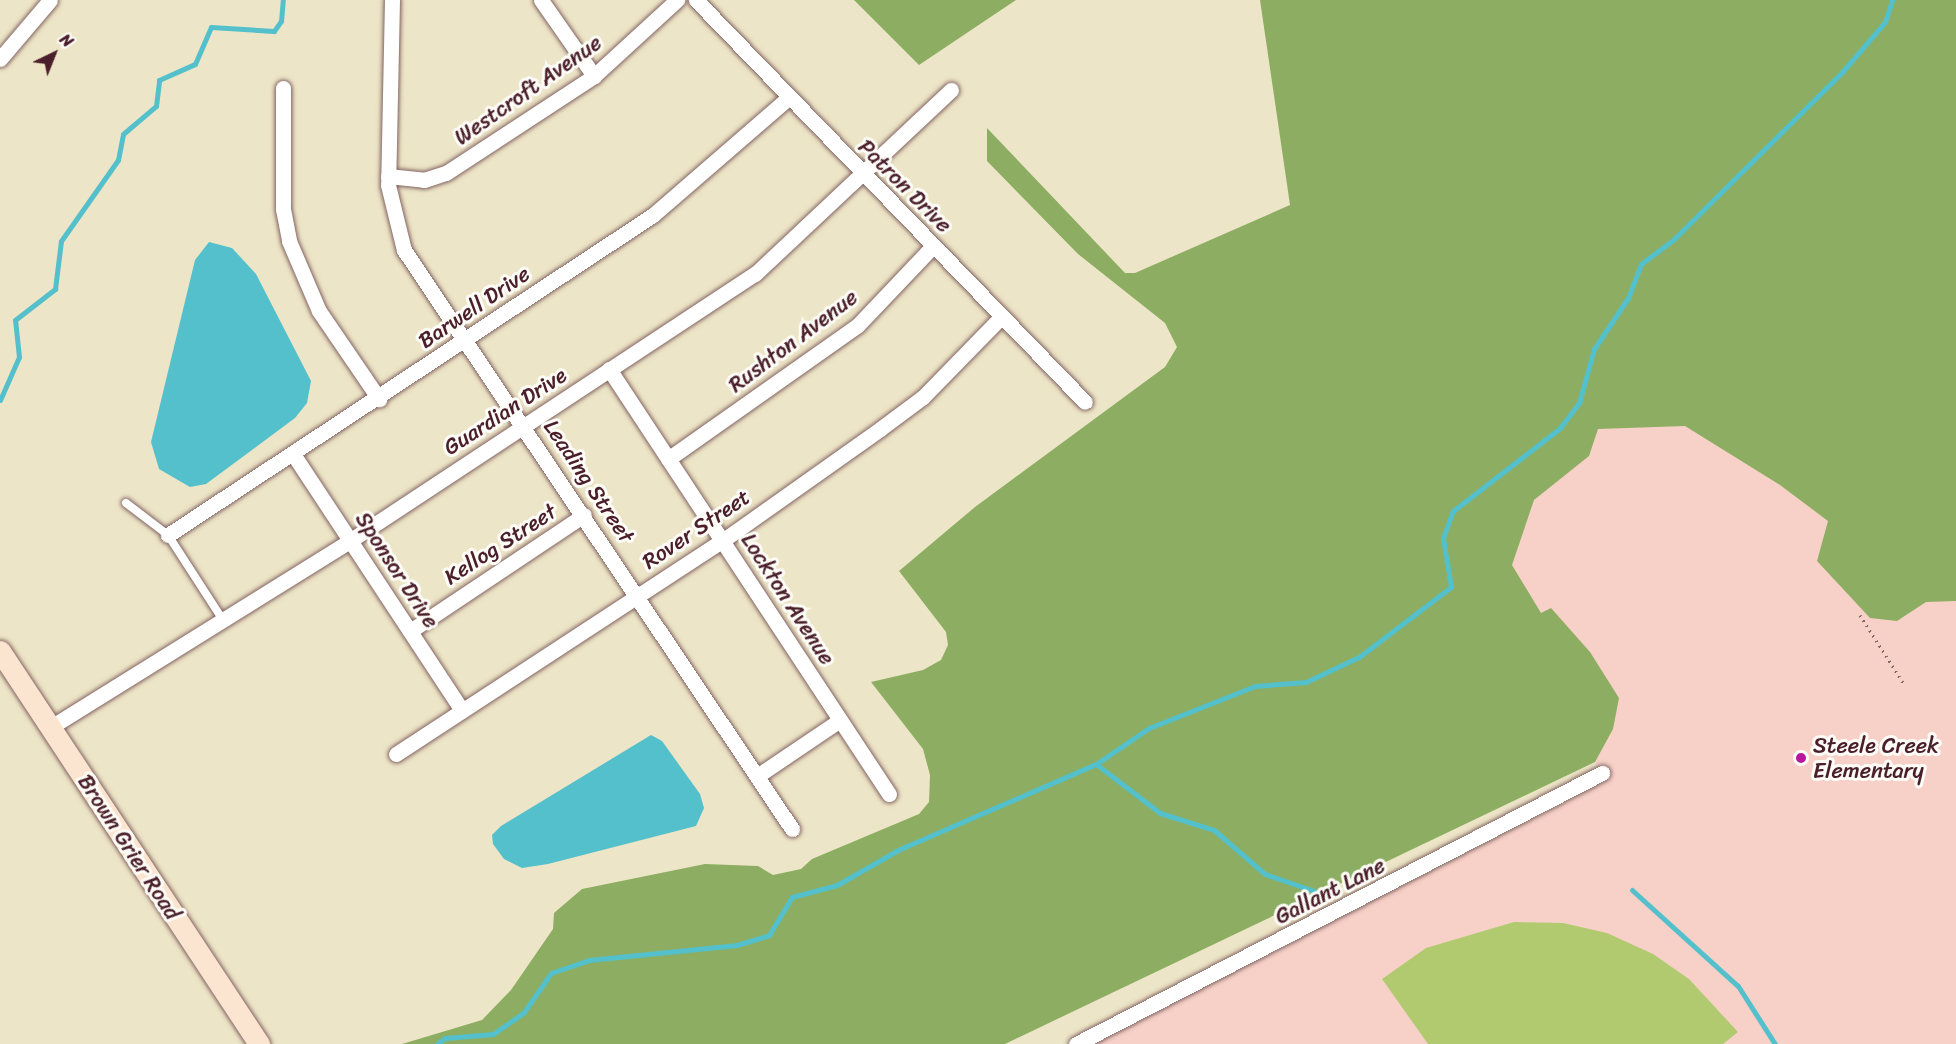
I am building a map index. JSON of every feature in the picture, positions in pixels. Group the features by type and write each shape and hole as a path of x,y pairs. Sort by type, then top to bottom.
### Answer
{"main road":[{"name":"Brown Grier Road","path":"0,651 259,1044"}],"street":[{"path":"3,50 50,0"},
{"name":"Leading Street","path":"392,0 388,176 404,250 640,595 792,829"},
{"path":"541,0 594,76"},
{"name":"Westcroft Avenue","path":"388,176 424,180 446,173 594,76 677,0"},
{"name":"Patron Drive","path":"696,0 861,175 1084,402"},
{"path":"283,88 283,209 289,241 319,311 379,399"},
{"name":"Guardian Drive","path":"51,728 351,540 754,274 951,90"},
{"name":"Barwell Drive","path":"168,536 379,399 465,339 653,215 789,97"},
{"name":"Rushton Avenue","path":"668,459 858,325 933,246"},
{"name":"Rover Street","path":"396,754 722,541 923,397 1001,316"},
{"name":"Lockton Avenue","path":"609,369 889,794"},
{"name":"Sponsor Drive","path":"293,454 462,710"},
{"name":"Kellog Street","path":"410,631 584,515"},
{"path":"758,776 840,720"},
{"name":"Gallant Lane","path":"1076,1044 1602,773"}],"lane":[{"path":"126,503 168,536 223,620"}],"path":[{"path":"1860,615 1904,684"}],"shaded area":[{"path":"1956,0 1956,1044 1093,1044 1607,781 1452,529"}],"green space":[{"path":"854,0 1016,0 919,65"},
{"path":"1260,0 1956,0 1956,601 1926,602 1897,621 1870,618 1817,561 1828,521 1780,485 1685,426 1598,429 1589,456 1534,500 1512,565 1541,613 1551,608 1590,652 1619,698 1613,729 1595,762 1005,1044 402,1044 482,1020 511,990 553,929 554,913 582,889 705,864 758,866 773,875 801,869 812,859 919,814 929,802 930,775 923,749 871,682 923,670 941,660 948,645 946,632 899,571 975,507 1165,367 1177,347 1165,323 1078,254 987,161 987,128 1125,273 1135,273 1290,205"},
{"path":"1514,922 1563,923 1607,933 1653,954 1689,979 1738,1032 1723,1044 1428,1044 1382,979 1426,948"}],"water":[{"path":"209,242 232,248 256,274 311,381 307,403 295,418 206,484 190,487 159,469 151,442 195,260"},
{"path":"651,735 662,741 700,794 704,808 696,826 548,864 522,868 504,859 493,844 492,835 501,826"}],"waterway":[{"path":"0,400 19,357 15,320 55,289 61,241 118,160 123,134 156,106 159,80 195,64 211,27 274,31 281,21 283,0"},
{"path":"437,1044 445,1038 493,1034 524,1012 551,973 589,960 737,945 769,935 792,897 837,885 898,850 1096,764 1149,728 1255,686 1306,682 1359,657 1451,587 1443,538 1453,511 1560,428 1579,403 1594,349 1628,298 1641,264 1673,240 1843,71 1885,22 1892,0"},
{"path":"1096,764 1160,813 1214,830 1265,874 1317,892"},
{"path":"1632,890 1738,986 1775,1044"}],"place":[{"name":"Steele Creek Elementary","path":"1801,758"}]}
